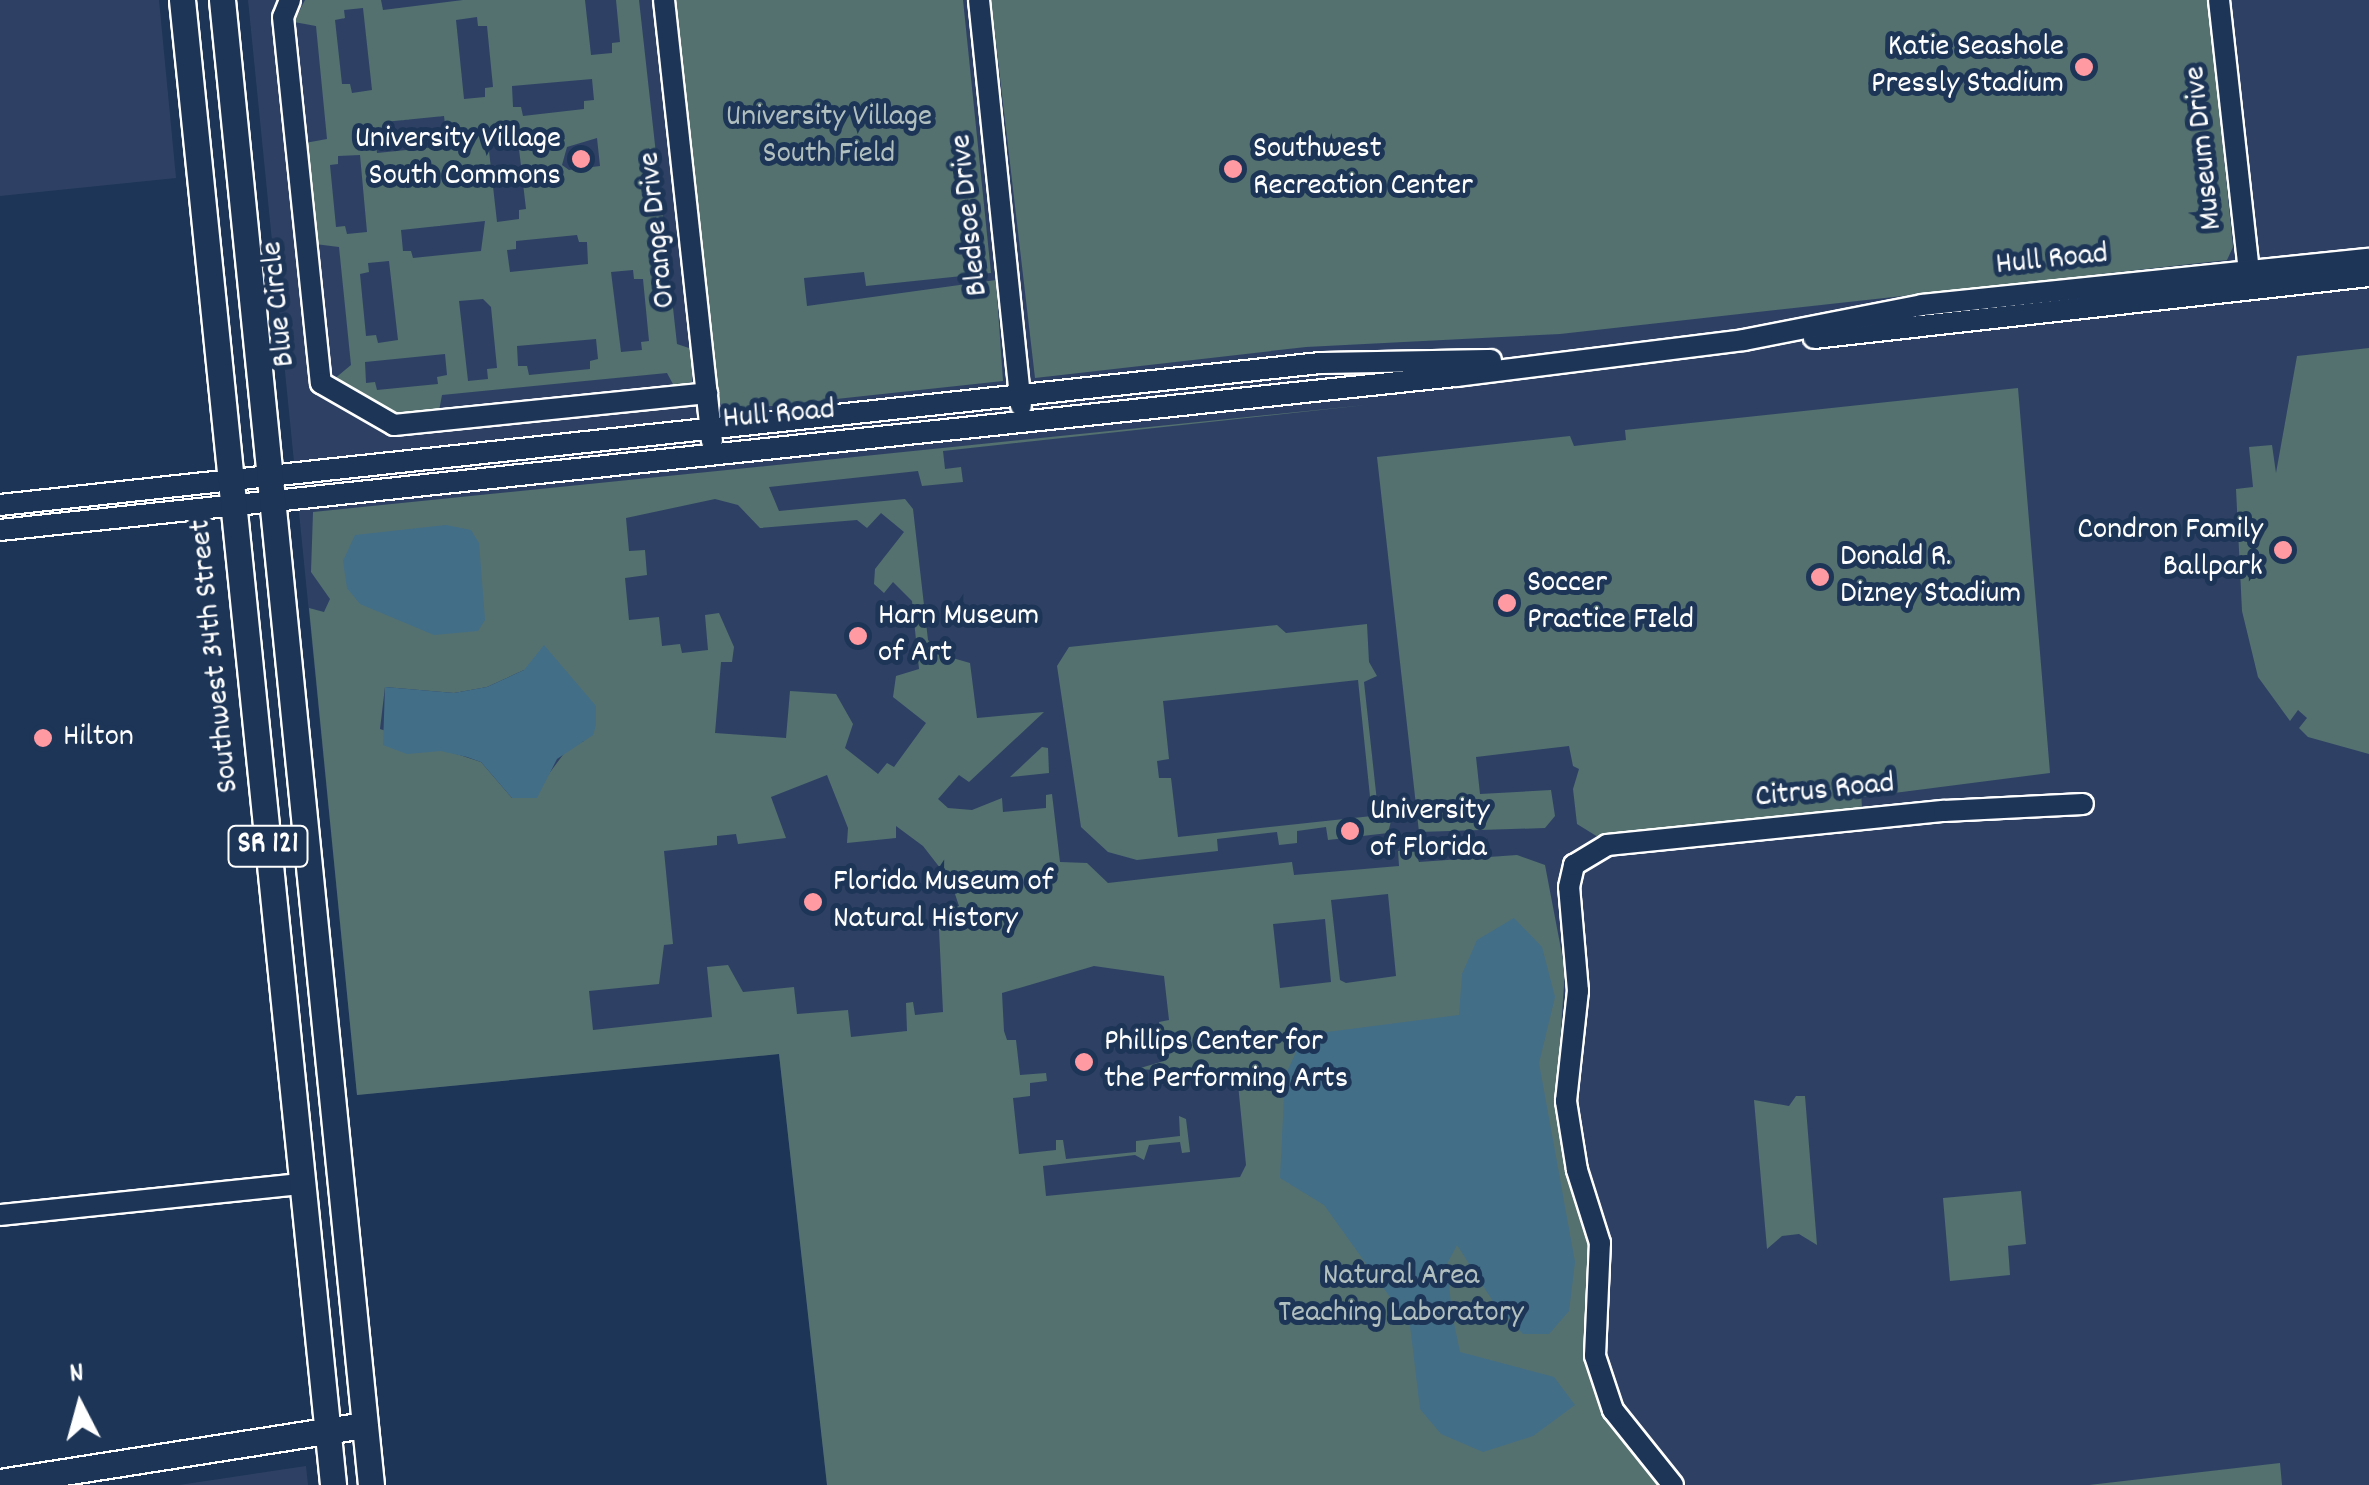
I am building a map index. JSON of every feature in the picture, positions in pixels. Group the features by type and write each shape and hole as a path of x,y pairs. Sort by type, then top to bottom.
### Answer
{"main road":[{"name":"Southwest 34th Street","path":"182,0 332,1485"},
{"name":"SR 121","path":"222,0 370,1485"},
{"path":"302,1184 324,1201 335,1279 353,1316"},
{"path":"0,1482 365,1425"}],"street":[{"name":"Blue Circle","path":"290,0 283,17 321,383 394,425 707,393"},
{"name":"Orange Drive","path":"664,0 713,453"},
{"name":"Bledsoe Drive","path":"979,0 1023,424"},
{"name":"Museum Drive","path":"2219,0 2250,280"},
{"name":"Hull Road","path":"2250,280 2369,258"},
{"name":"Hull Road","path":"0,530 713,453 1023,424 1744,340 1922,305 2250,280 2369,276"},
{"name":"Hull Road","path":"0,505 1319,363 1563,360"},
{"name":"Citrus Road","path":"1673,1485 1613,1410 1594,1356 1601,1250 1575,1161 1565,1090 1578,991 1569,886 1578,859 1607,844 1944,810 2083,804"},
{"path":"0,1215 302,1184"}],"shaded area":[{"path":"0,0 159,0 176,178 0,196"},
{"name":"University of Florida","path":"248,0 2369,0 2369,1485 827,1485 779,1054 357,1095"},
{"path":"446,525 471,530 479,543 485,620 478,631 434,635 360,604 347,588 343,561 355,535"},
{"path":"544,645 596,706 596,725 593,735 557,759 537,798 512,798 481,762 467,757 441,751 407,754 383,745 385,687 454,693 487,687 524,670"},
{"path":"1514,918 1542,947 1555,997 1539,1063 1575,1262 1569,1311 1549,1334 1523,1334 1494,1303 1457,1245 1447,1264 1452,1314 1460,1352 1554,1377 1575,1405 1533,1436 1483,1452 1441,1434 1420,1409 1410,1325 1324,1205 1280,1178 1285,1076 1304,1035 1459,1015 1462,974 1477,940"},
{"path":"306,1466 308,1485 179,1485"}],"green space":[{"path":"305,0 381,0 383,10 463,0 585,0 591,55 612,53 612,43 620,42 616,0 639,0 677,344 692,349 692,382 674,386 667,373 442,395 439,411 395,417 333,380 351,365 339,247 315,244 305,143 327,139 316,26 294,22","holes":["363,8 372,90 352,93 350,84 342,84 335,20 345,18 344,10","477,17 478,26 487,26 493,87 485,88 485,97 464,99 456,20","592,79 594,100 584,101 584,109 523,116 521,107 513,107 512,86","444,116 445,124 454,124 456,145 377,153 375,132 384,130 384,122","597,138 600,166 569,170 562,165 567,147","510,139 512,149 519,149 526,209 519,210 519,219 497,222 488,142","360,155 367,232 347,234 345,226 336,227 330,165 338,164 338,156","485,221 481,251 413,258 411,251 403,251 401,230","577,235 579,242 587,242 588,264 510,272 507,250 516,249 516,241","389,261 398,340 378,343 376,335 366,336 360,274 369,272 368,263","633,270 634,279 643,279 649,341 641,342 642,350 621,352 611,272","483,299 491,307 497,368 487,369 488,379 468,381 459,301","596,339 598,359 590,361 590,369 529,375 527,366 518,366 517,346","445,354 447,375 437,377 438,384 377,390 375,382 366,383 365,362"]},
{"name":"University Village South Field","path":"674,0 963,0 991,273 866,286 864,272 804,278 805,288 807,306 996,280 1003,381 724,411 717,396"},
{"path":"991,0 2208,0 2233,247 2227,260 1560,334 1306,347 1035,378"},
{"name":"Condron Family Ballpark","path":"2369,348 2369,754 2308,737 2299,728 2307,718 2298,710 2290,721 2258,677 2242,611 2236,489 2253,487 2249,447 2272,445 2276,473 2297,356"},
{"name":"Donald R. Dizney Stadium","path":"2018,388 2050,773 1863,797 1861,789 1862,809 1598,837 1577,824 1573,789 1579,769 1573,766 1569,746 1476,757 1480,794 1551,790 1555,816 1545,828 1419,832 1377,457 1570,436 1574,446 1626,440 1625,430"},
{"name":"Natural Area Teaching Laboratory","path":"1366,405 943,451 945,469 961,467 963,482 922,486 918,471 769,487 779,511 905,499 913,509 928,640 942,655 970,663 977,718 1044,712 969,782 959,775 938,799 948,808 972,810 1002,798 1003,812 1046,808 1046,795 1052,794 1060,862 1087,863 1108,883 1292,862 1294,875 1399,866 1398,851 1414,850 1419,862 1517,855 1545,865 1565,970 1556,1104 1590,1232 1587,1358 1603,1409 1663,1485 827,1485 779,1054 357,1095 309,608 324,612 330,599 311,572 313,512","holes":["715,499 738,505 760,528 857,520 867,528 881,513 904,532 875,569 874,584 884,593 893,582 912,601 919,669 896,676 893,697 926,723 894,767 887,763 878,774 845,748 853,724 836,694 790,691 786,738 715,733 721,662 732,662 734,647 719,613 705,615 708,650 682,653 680,644 662,646 659,617 629,620 625,578 647,575 645,550 629,551 626,518","524,670 584,741 568,748 548,775 512,798 481,762 380,729 385,687 454,693 487,687","827,775 848,828 847,843 896,838 896,826 923,846 951,882 959,906 938,909 943,1012 915,1015 913,1002 906,1003 907,1031 851,1037 848,1010 797,1014 794,987 743,992 728,965 707,967 712,1017 593,1030 589,991 659,984 664,945 673,944 664,851 717,845 717,836 736,834 738,844 786,838 771,797","1388,894 1396,976 1346,983 1340,980 1331,900","1325,919 1331,982 1280,988 1273,924","1094,966 1164,976 1169,1020 1159,1022 1164,1061 1137,1069 1155,1070 1157,1082 1237,1074 1246,1165 1240,1177 1046,1196 1043,1166 1135,1155 1144,1160 1149,1145 1180,1142 1182,1153 1190,1152 1186,1119 1179,1116 1180,1136 1136,1141 1136,1152 1066,1159 1063,1140 1056,1140 1056,1150 1019,1154 1013,1098 1030,1096 1030,1083 1047,1081 1046,1073 1020,1075 1016,1040 1007,1040 1002,993"]},
{"path":"1367,624 1369,662 1377,676 1364,682 1379,820 1391,821 1388,833 1328,840 1326,827 1297,831 1297,843 1279,845 1277,832 1217,839 1218,851 1137,860 1108,852 1081,827 1057,666 1069,647 1277,625 1286,633","holes":["1358,680 1372,816 1178,837 1171,778 1159,778 1157,761 1169,759 1163,701"]},
{"path":"1042,747 1048,748 1049,773 1010,777"},
{"path":"1796,1096 1805,1096 1817,1245 1799,1234 1782,1236 1767,1249 1754,1100 1789,1106"},
{"path":"2021,1191 2026,1244 2008,1246 2010,1275 1950,1281 1943,1198"},
{"path":"2280,1463 2282,1485 2089,1485"}],"place":[{"name":"Katie Seashole Pressly Stadium","path":"2084,67"},
{"name":"University Village South Commons","path":"581,159"},
{"name":"Southwest Recreation Center","path":"1233,169"},
{"name":"Condron Family Ballpark","path":"2283,550"},
{"name":"Donald R. Dizney Stadium","path":"1820,577"},
{"name":"Soccer Practice FIeld","path":"1507,603"},
{"name":"Harn Museum of Art","path":"858,636"},
{"name":"Hilton","path":"43,738"},
{"name":"University of Florida","path":"1350,831"},
{"name":"Florida Museum of Natural History","path":"813,902"},
{"name":"Phillips Center for the Performing Arts","path":"1084,1062"}]}
